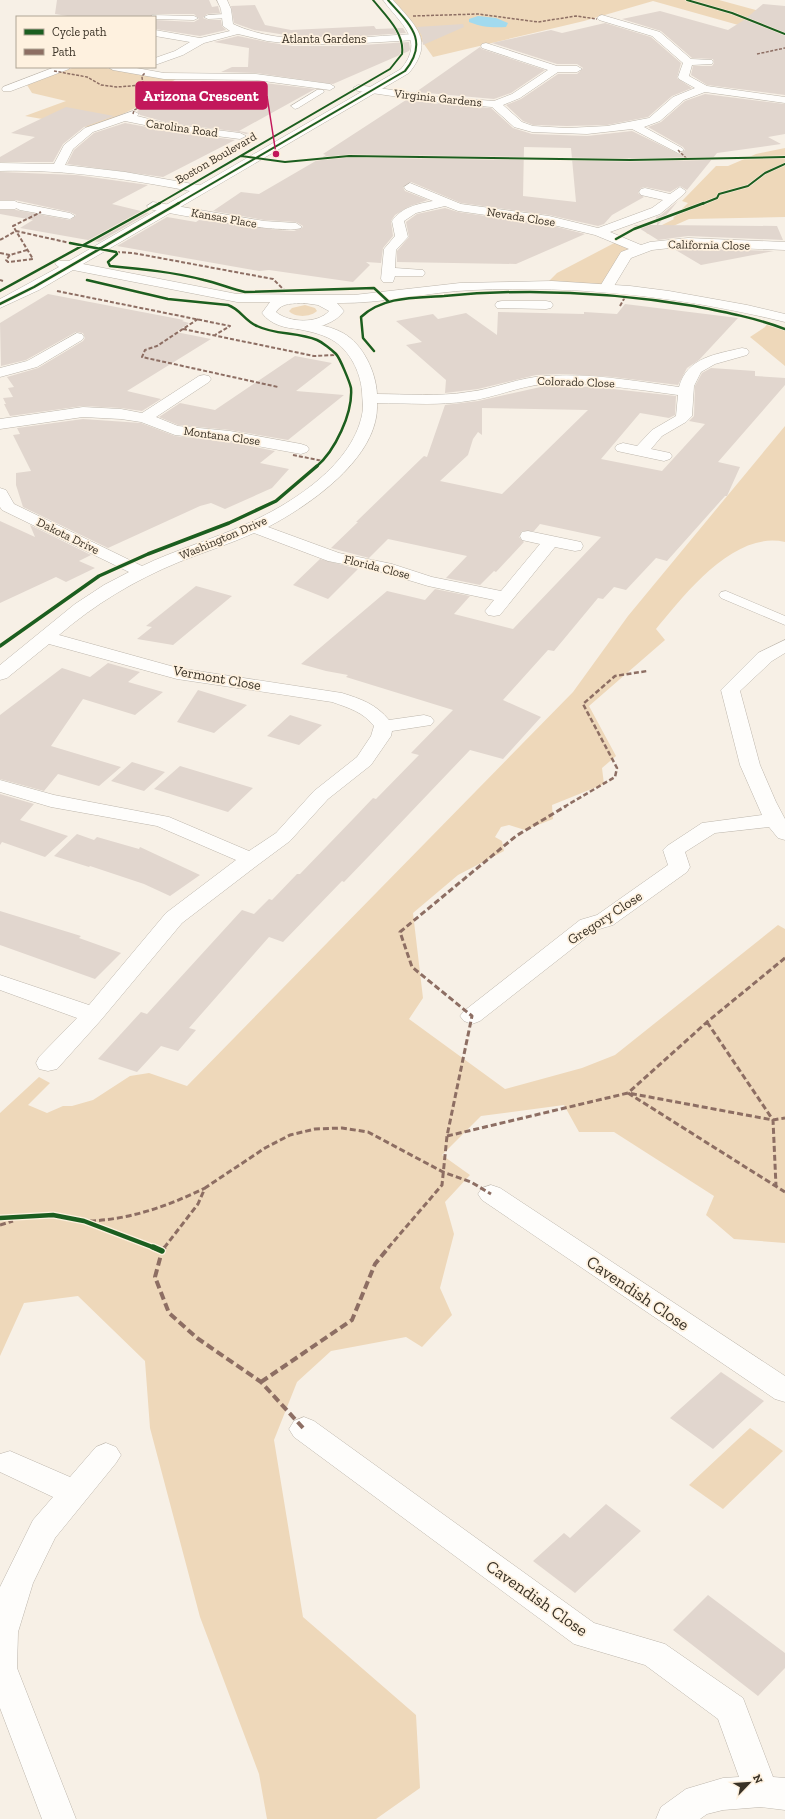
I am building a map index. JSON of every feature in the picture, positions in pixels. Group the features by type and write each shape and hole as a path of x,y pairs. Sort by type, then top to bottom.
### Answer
{"street":[{"path":"222,0 226,9 228,26 236,32"},
{"path":"373,0 401,38 416,37"},
{"path":"388,0 416,37"},
{"path":"590,20 607,16 656,34 688,62 708,62"},
{"path":"156,62 179,53 200,41 236,32"},
{"name":"Atlanta Gardens","path":"236,32 300,41 401,38"},
{"path":"156,33 200,41"},
{"name":"Boston Boulevard","path":"0,304 69,266 405,71 414,63 418,55 416,37"},
{"name":"Boston Boulevard","path":"0,291 188,187 378,77 398,62 402,54 403,46 401,38"},
{"path":"473,49 491,44 556,69 577,69"},
{"name":"Virginia Gardens","path":"688,62 683,77 704,89 785,100"},
{"path":"4,88 62,68"},
{"path":"124,68 136,69 164,76 268,78 330,87"},
{"name":"Virginia Gardens","path":"358,88 440,100 495,104 516,96 556,69"},
{"path":"4,88 21,92"},
{"name":"Virginia Gardens","path":"495,104 519,125 534,129 596,130 635,126 660,116 678,99 704,89"},
{"name":"Carolina Road","path":"58,166 68,147 89,130 128,115 162,126 240,136"},
{"path":"296,124 309,127"},
{"path":"635,126 678,150"},
{"name":"Carolina Road","path":"228,143 250,131"},
{"path":"0,167 58,166 107,172 200,189"},
{"name":"Nevada Close","path":"410,187 443,202 469,209 549,220 599,232 640,249"},
{"path":"423,193 441,188"},
{"path":"599,232 656,211 676,194 646,192"},
{"path":"418,273 388,276 390,250 402,237 398,221 400,217 412,211 443,202"},
{"path":"0,205 15,205"},
{"name":"Kansas Place","path":"153,206 264,225 296,227"},
{"name":"California Close","path":"606,288 623,259 632,252 640,249 662,244 688,242 728,245 785,246"},
{"path":"52,262 237,298 308,299 330,303 336,313 335,326 339,337"},
{"path":"521,285 526,305"},
{"path":"272,317 269,313 270,309 275,305 292,299 366,298 434,289 521,285 606,288 678,296 714,302 785,318"},
{"path":"237,298 272,317 339,337"},
{"path":"288,323 311,324 322,322 366,298"},
{"path":"502,305 546,305"},
{"path":"58,333 93,340"},
{"path":"0,373 32,364 77,337"},
{"name":"Washington Drive","path":"0,674 74,612 142,572 253,527 284,510 332,478 356,449 365,432 370,415 372,398 364,368 354,353 339,337"},
{"path":"641,451 657,433 684,416 688,381 696,368 710,360 742,352"},
{"path":"186,374 221,383"},
{"path":"145,418 204,379"},
{"name":"Colorado Close","path":"372,398 453,398 482,394 526,381 563,379 602,381 686,392"},
{"name":"Montana Close","path":"0,424 83,412 121,414 145,418 175,430 230,436 300,449"},
{"path":"623,448 664,456"},
{"name":"Dakota Drive","path":"3,503 142,572"},
{"name":"Florida Close","path":"253,527 334,557 386,568 428,581 505,597"},
{"path":"528,536 575,546"},
{"path":"494,611 551,541"},
{"name":"Vermont Close","path":"45,637 177,673 335,698 361,705 375,715 384,726"},
{"name":"Gregory Close","path":"472,1016 588,925 605,920 679,867 674,850 709,827 779,827 744,748 730,690 765,657 785,646"},
{"path":"48,1063 93,1015 174,918 251,859 283,837 321,795 351,774 364,761 381,736 384,726 424,721"},
{"path":"0,786 51,801 162,821 251,859"},
{"path":"0,982 93,1015"},
{"name":"Cavendish Close","path":"491,1194 785,1391"},
{"name":"Cavendish Close","path":"304,1429 585,1634 654,1654 731,1709 773,1792 723,1794 698,1800 673,1819"},
{"path":"59,1819 1,1668 2,1632 17,1583 44,1529 106,1455"},
{"path":"10,1463 74,1493"}],"lane":[{"path":"208,17 226,16"},
{"path":"156,17 194,18"},
{"path":"295,106 330,87"},
{"path":"15,205 70,216"},
{"path":"726,595 785,621"}],"shaded area":[{"path":"393,0 719,0 767,13 749,28 653,1 584,21 433,57"},
{"path":"72,68 106,68 176,79 167,85 166,93 94,128 25,116 66,101 32,93 27,85"},
{"path":"785,148 785,217 689,219 653,235 646,233 674,219 673,218 688,203 682,201 716,166 728,166 756,154"},
{"path":"620,240 632,252 606,288 545,285 557,273"},
{"path":"305,305 315,308 317,311 311,315 299,316 289,311 292,308"},
{"path":"767,324 785,330 785,366 750,337"},
{"path":"785,426 785,542 766,541 747,546 729,555 712,568 681,599 656,629 665,640 589,706 616,756 602,768 604,784 552,805 553,819 525,830 509,825 501,827 495,837 502,841 504,851 458,875 413,913 423,998 409,1019 505,1089 582,1068 615,1055 778,925 785,929 785,1243 734,1239 706,1215 714,1196 614,1132 579,1132 564,1105 481,1116 442,1155 470,1175 445,1202 454,1234 440,1288 452,1315 422,1347 406,1337 331,1351 297,1382 274,1440 303,1617 416,1715 420,1788 376,1819 267,1819 259,1774 200,1617 150,1428 145,1361 78,1296 24,1303 0,1356 0,1113 39,1077 50,1083 28,1105 47,1113 63,1106 72,1106 93,1100 130,1076 149,1073 187,1086 573,692 628,616"},
{"path":"750,1428 783,1451 723,1509 689,1485"}],"water":[{"path":"478,16 496,18 508,23 506,27 496,27 483,26 469,22 469,19"}],"building":[{"path":"57,0 209,0 212,7 218,6 220,13 207,14 203,18 208,20 221,20 222,26 226,30 200,36 156,29 156,20 194,22 199,19 194,14 152,14 151,16 68,16 55,14"},
{"path":"763,4 785,6 785,95 707,85 691,75 693,66 712,66 714,63 713,59 692,58 661,31 622,19 660,11 728,30 744,20"},
{"path":"255,5 265,25 291,30 374,26 376,29 403,28 406,33 347,37 299,37 254,30 234,23 231,6"},
{"path":"605,23 651,37 681,63 677,78 692,88 672,96 648,117 607,125 533,125 523,121 506,105 521,99 558,74 577,74 583,68 577,64 557,64 492,43 551,30 562,33"},
{"path":"463,24 464,27 423,45 422,36 417,27"},
{"path":"238,36 292,46 346,46 409,42 410,49 409,51 333,84 256,73 221,72 232,67 248,67 249,48 214,42"},
{"path":"480,47 482,49 545,70 511,93 494,99 416,92"},
{"path":"202,81 256,82 315,89 239,131 249,133 246,134 169,123 140,115 137,111"},
{"path":"705,94 785,104 785,134 768,137 781,144 717,153 687,190 680,186 670,192 645,187 641,188 638,193 644,197 612,215 604,224 598,226 549,215 461,203 411,182 403,187 405,191 428,200 410,206 395,215 391,221 393,236 383,248 381,263 366,262 370,265 353,282 269,270 259,271 117,246 167,217 196,222 199,220 278,230 294,231 302,228 303,226 296,222 264,220 213,211 241,192 259,194 326,155 323,154 406,100 491,108 513,128 532,134 587,136 632,131 679,154 685,150 683,147 648,127 661,122 685,101","holes":["524,147 571,148 576,202 523,196"]},
{"path":"66,107 114,116 84,127 63,144 53,162 0,162 0,157 35,137 11,133"},
{"path":"125,123 235,140 163,177 67,164 74,150 94,133"},
{"path":"0,172 76,175 148,185 112,204 149,213 99,242 20,228 33,220 0,214 0,210 16,210 70,220 76,215 70,212 15,200 0,200"},
{"path":"678,201 658,225 777,226 783,240 688,236 658,240 634,225 657,225 656,217 661,215"},
{"path":"445,208 458,212 549,225 585,234 516,264 397,262 397,251 409,237 406,222 417,214"},
{"path":"688,248 774,251 701,265 674,249"},
{"path":"48,294 184,320 182,321 189,323 176,332 211,339 127,391 161,399 142,411 121,408 83,406 10,416 4,404 6,404 3,398 13,397 8,388 14,387 7,377 38,368 83,341 85,338 83,333 76,332 26,360 1,366 0,323"},
{"path":"625,304 738,318 699,360 687,368 678,385 613,377 563,374 536,375 478,389 445,393 446,380 406,345 422,342 396,321 433,314 438,319 466,313 497,335 498,312 584,314 584,312 617,314"},
{"path":"295,356 332,363 296,391 344,395 288,440 230,430 178,425 159,417 180,403 215,410"},
{"path":"711,368 755,371 755,376 785,378 785,385 718,462 740,467 727,496 725,496 667,561 656,558 626,590 614,587 603,599 598,598 554,651 548,650 503,700 541,717 503,759 470,750 344,882 342,881 283,942 269,937 189,1028 196,1030 178,1051 161,1046 137,1072 98,1059 141,1012 147,1014 242,910 254,914 269,899 272,900 297,874 300,874 373,798 376,799 419,755 411,753 453,710 346,677 348,675 301,664 387,591 425,600 435,589 470,596 454,614 513,629 601,537 540,524 534,531 522,531 519,537 524,542 496,572 494,571 480,585 446,578 467,556 388,539 369,558 331,548 424,456 427,457 445,405 478,401 545,386 595,387 676,396 675,415 669,418 640,413 601,459 662,471 705,424 689,421 694,416 695,386 702,373","holes":["482,408 588,410 502,494 440,481 468,455 473,439 478,432 482,435"]},
{"path":"83,419 141,423 175,436 230,442 275,451 260,463 289,469 272,488 225,509 211,503 200,506 108,548 23,507 16,485 16,473 31,471 13,435 20,434 17,428"},
{"path":"0,521 35,537 30,525 91,555 79,561 95,568 66,582 56,577 0,603"},
{"path":"320,559 358,569 328,599 293,585"},
{"path":"196,586 232,596 173,645 137,639 152,627 146,626"},
{"path":"108,663 140,672 128,682 163,692 135,715 83,699 51,746 121,767 99,786 58,774 44,791 0,779 0,715 62,668 90,677"},
{"path":"198,690 247,705 214,733 177,722"},
{"path":"290,715 322,725 299,745 267,736"},
{"path":"132,762 165,772 144,791 111,781"},
{"path":"180,766 253,788 228,812 154,789"},
{"path":"0,794 34,804 20,820 68,836 45,857 2,842 0,845"},
{"path":"77,834 94,840 97,837 139,849 140,847 200,875 170,896 144,884 54,856"},
{"path":"0,911 81,936 79,938 121,953 95,979 0,945"},
{"path":"721,1372 764,1401 713,1449 670,1418"},
{"path":"606,1504 641,1531 575,1593 533,1561 564,1533 570,1538"},
{"path":"708,1595 785,1653 785,1668 758,1696 673,1630"}],"marked path":[{"path":"413,16 478,14 538,22 576,16 597,19"},
{"path":"757,54 785,48"},
{"path":"54,71 87,77 101,85 117,87 143,85"},
{"path":"133,114 134,110 149,103 150,99 142,80 142,76 145,73"},
{"path":"678,150 687,159"},
{"path":"27,250 10,255 6,260 8,262 33,259 13,226 41,212"},
{"path":"0,240 16,231 70,243"},
{"path":"116,252 133,253 273,279 284,290"},
{"path":"0,253 10,255"},
{"path":"57,291 230,326 215,335"},
{"path":"620,306 625,297"},
{"path":"198,319 157,346 145,350 142,357 278,387"},
{"path":"183,329 314,356 336,355"},
{"path":"293,455 323,461"},
{"path":"261,1382 352,1320 375,1264 442,1185 447,1136 472,1016 412,967 400,932 516,836 615,777 617,768 583,704 615,676 647,671"},
{"path":"785,958 707,1022 628,1093 785,1192"},
{"path":"707,1022 773,1120 776,1186"},
{"path":"447,1136 628,1093 773,1120 785,1118"},
{"path":"304,1429 261,1382 197,1338 169,1313 155,1277 162,1251 198,1204 205,1188 265,1148 290,1135 315,1129 342,1128 368,1132 443,1172 471,1182 491,1194"},
{"path":"90,1221 121,1218 150,1211 205,1188"},
{"path":"0,1225 13,1221"}],"cycle path":[{"path":"0,291 188,187 390,69 402,54 403,48 398,33 373,0"},
{"path":"0,304 34,287 405,71 413,61 417,52 417,43 409,25 388,0"},
{"path":"687,0 732,13 785,34"},
{"path":"241,156 285,162 349,156 630,160 785,157"},
{"path":"616,239 634,229 717,198 719,194 748,186 765,173 785,164"},
{"path":"70,243 116,252 117,254 108,262 110,266 161,271 206,280 229,289 245,292 297,289 352,290 374,288 389,302"},
{"path":"0,646 99,576 148,554 229,523 276,501 323,461 345,424 351,387 337,355 317,340 258,327 247,321 234,307 228,305 168,299 87,280"},
{"path":"374,351 363,338 361,317 375,306 392,301 499,292 569,292 639,298 728,313 776,325 785,329"},
{"path":"0,1218 53,1215 84,1221 162,1251"}],"place":[{"name":"Arizona Crescent","path":"276,154"}]}
